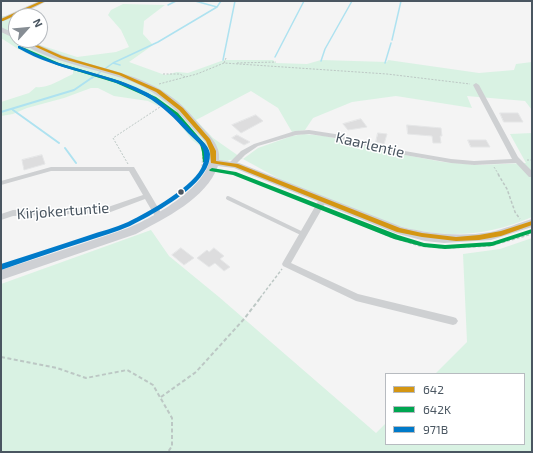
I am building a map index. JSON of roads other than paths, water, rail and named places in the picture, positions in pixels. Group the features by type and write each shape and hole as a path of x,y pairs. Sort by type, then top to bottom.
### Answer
{"street":[{"path":"31,8 44,1"},
{"path":"1,275 132,231 159,216 204,182 215,153 213,147 184,111 174,102 150,87 118,74 37,48"},
{"path":"476,85 517,161 532,175"},
{"name":"Kaarlentie","path":"232,164 243,152 256,145 295,133 309,132 335,136 411,155 451,161 517,161"},
{"path":"209,167 232,164 236,165 399,230 425,237 444,238 491,236 529,224"},
{"path":"1,183 51,169 131,169 159,216"},
{"name":"Kirjokertuntie","path":"1,217 13,213 108,210 147,196"},
{"path":"323,200 286,264 356,297 453,321"}],"lane":[{"path":"228,198 303,234"}],"waterway":[{"path":"168,5 176,1"},
{"path":"195,1 217,7"},
{"path":"217,7 221,1"},
{"path":"223,60 235,1"},
{"path":"275,57 304,1"},
{"path":"321,61 325,49 352,1"},
{"path":"392,40 401,1"},
{"path":"113,63 158,42 217,7"},
{"path":"385,63 391,43"},
{"path":"92,78 113,63"},
{"path":"113,63 120,65"},
{"path":"1,112 74,90 93,77"},
{"path":"13,110 59,143"},
{"path":"65,148 76,163"}]}
